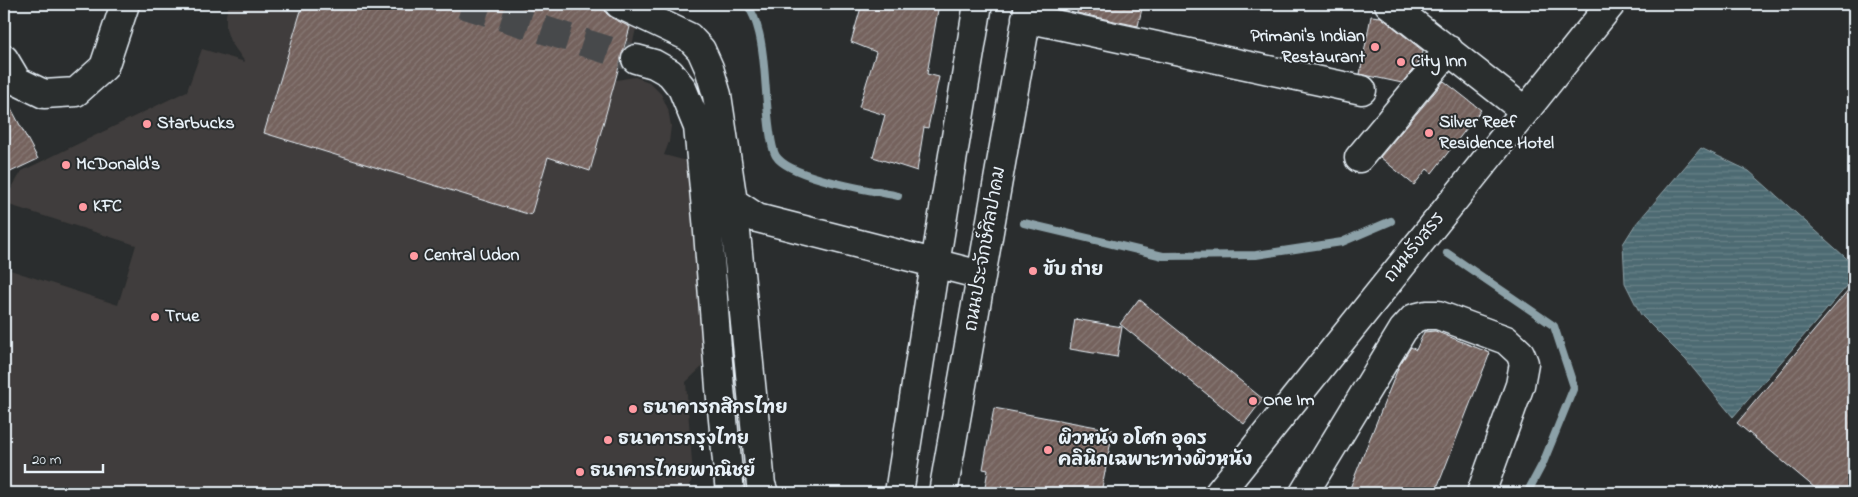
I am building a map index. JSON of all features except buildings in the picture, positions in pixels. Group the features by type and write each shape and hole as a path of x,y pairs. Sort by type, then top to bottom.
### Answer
{"street":[{"path":"4,59 18,81 44,94 76,92 104,67 125,4"},
{"path":"619,4 689,37 701,50 717,94 733,202 760,476 764,493"},
{"path":"899,493 978,4"},
{"path":"1389,4 1525,111"},
{"name":"ถนนรังสรร","path":"1219,493 1611,4"},
{"path":"1027,11 1362,90"},
{"name":"ถนนประจักษ์ศิลปาคม","path":"943,493 1027,11"},
{"path":"1359,158 1449,50"},
{"path":"636,59 654,64 670,73 682,88 698,127 730,493"},
{"path":"733,202 757,218 981,275"},
{"path":"1381,291 1426,315"},
{"path":"1304,493 1403,330 1414,318 1426,315 1438,315 1506,340 1520,353 1524,363 1520,385 1481,493"}],"shaded area":[{"name":"Central Udon","path":"229,4 642,4 628,62 617,67 616,80 635,77 649,82 661,94 668,109 671,126 669,142 664,155 687,161 692,193 704,365 686,382 693,476 687,493 4,493 4,268 118,305 136,245 6,204 8,194 22,171 187,91 202,49 245,62 230,41 226,29 226,15"}],"water":[{"path":"1701,148 1749,171 1854,265 1854,278 1733,417 1686,360 1641,315 1625,283 1623,244 1635,225"}],"waterway":[{"path":"747,4 754,18 761,41 769,127 776,156 784,164 814,177 851,187 898,196"},
{"path":"1024,223 1163,256 1256,255 1342,242 1391,221"},
{"path":"1447,253 1554,326 1574,387 1543,463 1527,493"}],"tunnel":[{"path":"462,4 636,59"}],"place":[{"name":"Primani's Indian Restaurant","path":"1375,47"},
{"name":"City Inn","path":"1401,62"},
{"name":"Starbucks","path":"147,124"},
{"name":"Silver Reef Residence Hotel","path":"1429,133"},
{"name":"McDonald's","path":"66,165"},
{"name":"KFC","path":"83,207"},
{"name":"Central Udon","path":"414,256"},
{"name":"ขับ ถ่าย","path":"1033,271"},
{"name":"True","path":"155,317"},
{"name":"One Im","path":"1253,401"},
{"name":"ธนาคารกสิกรไทย","path":"633,409"},
{"name":"ธนาคารกรุงไทย","path":"608,440"},
{"name":"ผิวหนัง อโศก อุดร คลินิกเฉพาะทางผิวหนัง","path":"1048,450"},
{"name":"ธนาคารไทยพาณิชย์","path":"580,472"}]}
